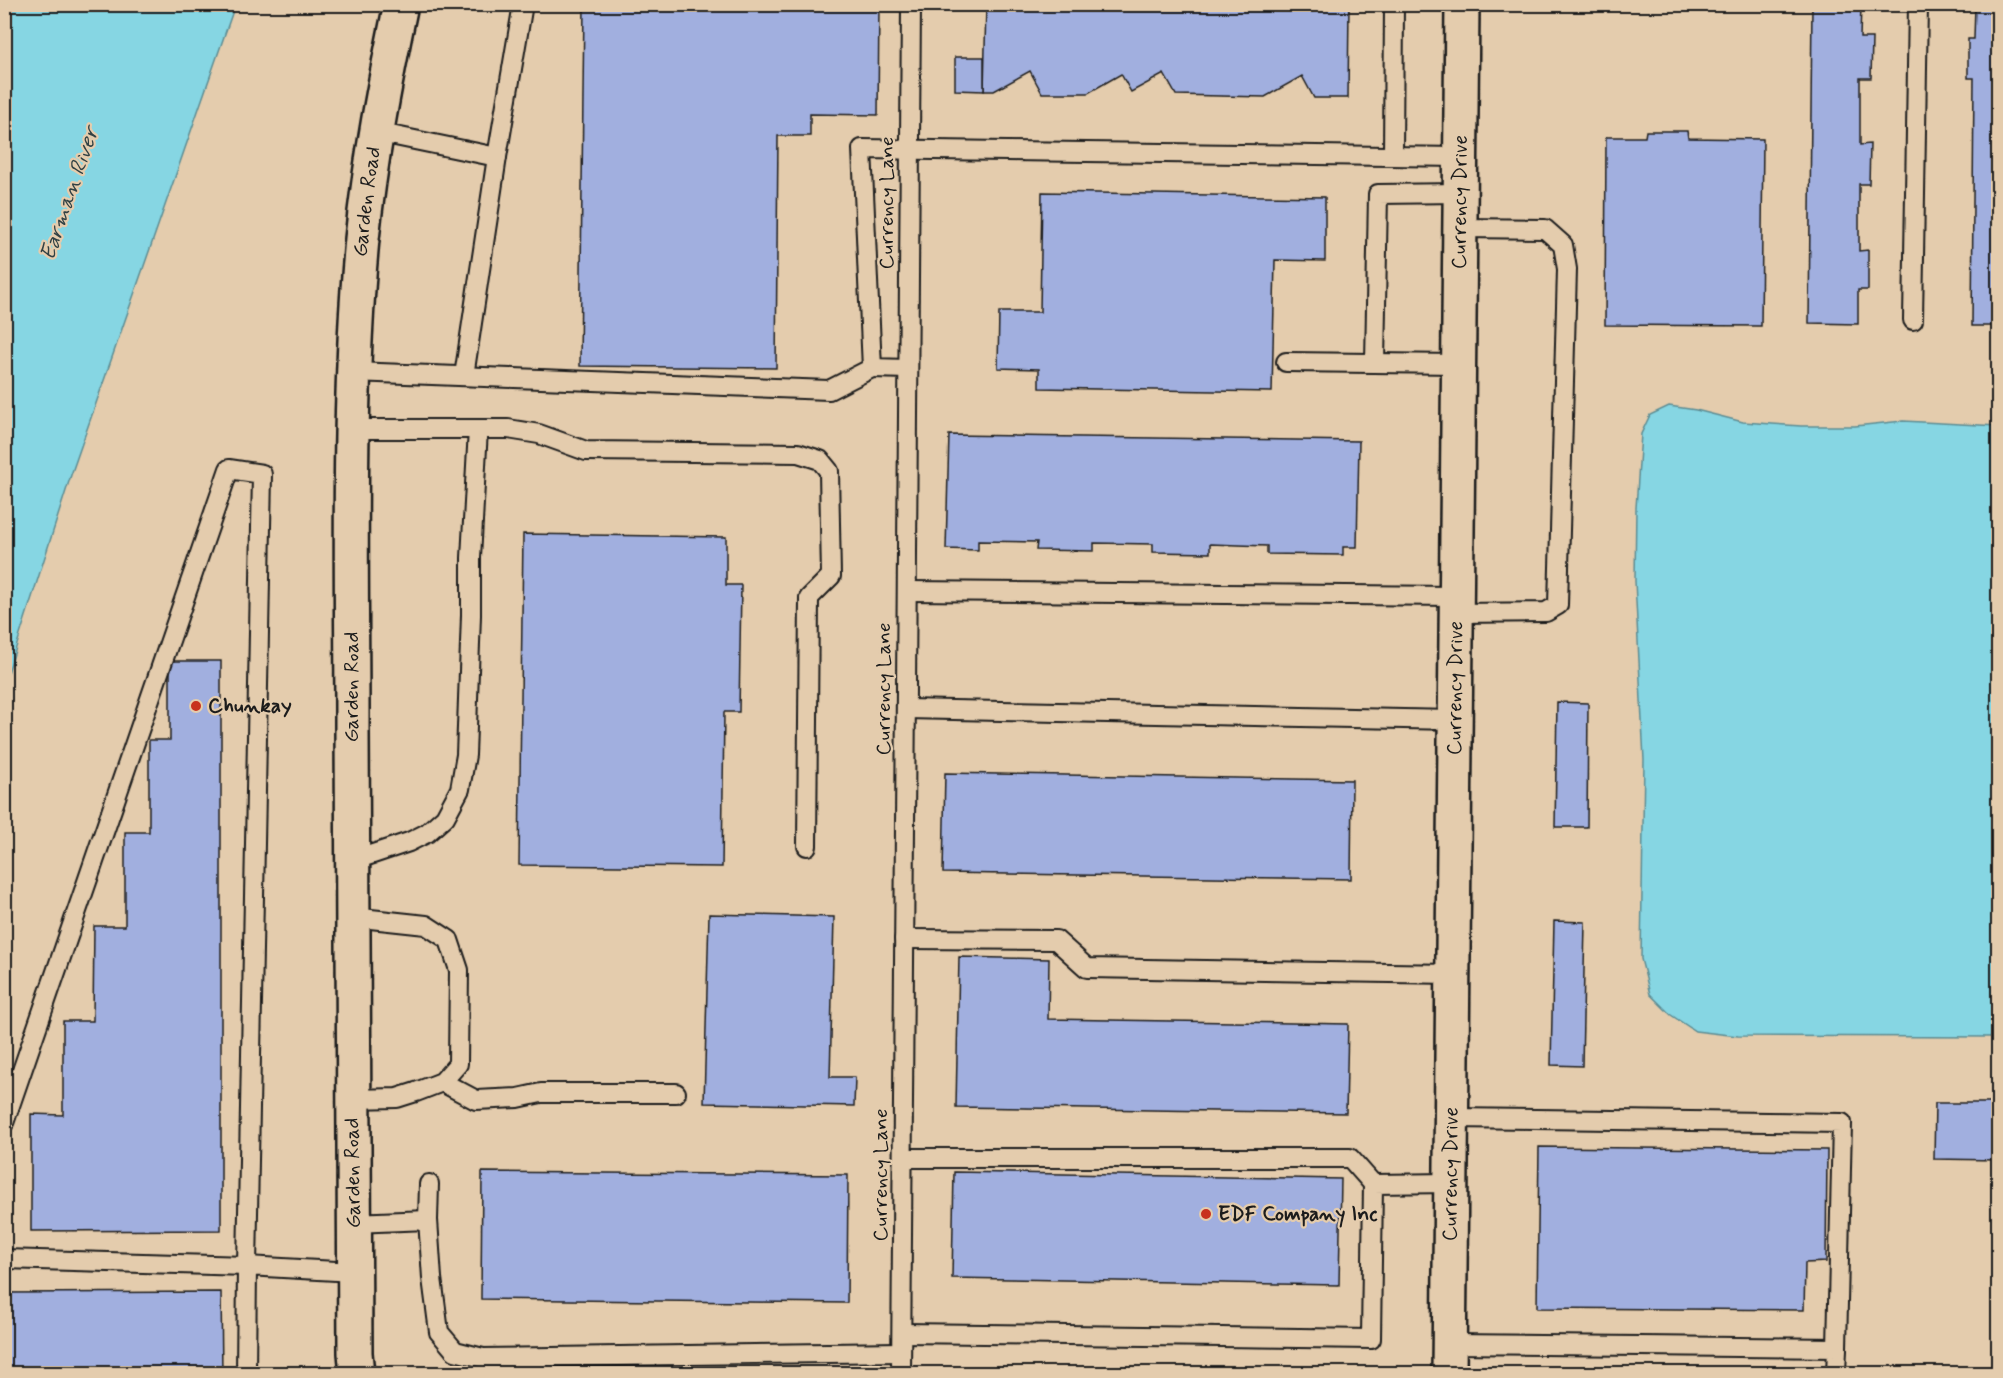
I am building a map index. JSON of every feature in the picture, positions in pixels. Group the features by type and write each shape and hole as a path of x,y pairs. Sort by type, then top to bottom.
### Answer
{"street":[{"name":"Garden Road","path":"357,1374 352,1099 353,372 362,237 376,132 401,4"},
{"name":"Currency Drive","path":"1449,1359 1462,4"}],"lane":[{"path":"464,376 523,4"},
{"name":"Currency Lane","path":"901,1374 911,4"},
{"path":"1392,156 1394,4"},
{"path":"1913,320 1918,4"},
{"path":"376,132 497,157"},
{"path":"872,368 862,149 1461,157"},
{"path":"1375,363 1378,194 1460,194"},
{"path":"907,591 1456,604 1546,612 1558,605 1567,270 1563,245 1545,229 1460,228"},
{"path":"1286,362 1458,364"},
{"path":"353,372 830,390 872,368 908,369"},
{"path":"353,429 508,429 539,434 586,451 798,453 820,460 829,471 831,576 809,598 807,846"},
{"path":"352,861 409,842 427,833 445,817 460,789 466,755 471,558 478,429"},
{"path":"4,1123 229,469 262,474 246,1374"},
{"path":"906,709 1455,720"},
{"path":"352,916 426,925 449,940 459,970 458,1064 442,1082 398,1098 352,1099"},
{"path":"904,939 1056,940 1087,968 1453,974"},
{"path":"442,1082 476,1100 518,1098 541,1093 676,1093"},
{"path":"1452,1118 1842,1123 1836,1374"},
{"path":"902,1333 1371,1339 1373,1184 1350,1158 903,1158"},
{"path":"1373,1184 1451,1183"},
{"path":"429,1184 428,1220 439,1332 455,1351 483,1358 665,1365 901,1352"},
{"path":"353,1223 428,1220"},
{"path":"4,1259 247,1266 354,1272"},
{"path":"1449,1359 1837,1348"}],"water":[{"name":"Earman River","path":"7,5 235,5 71,475 5,682 4,11"},
{"path":"1669,406 1743,422 1801,426 1855,426 1903,421 1998,426 1998,1037 1738,1036 1695,1031 1671,1015 1650,994 1641,959 1644,760 1635,581 1636,508 1641,434 1650,415"}],"building":[{"path":"584,4 879,4 878,115 810,114 810,136 778,136 776,368 580,366"},
{"path":"986,4 1349,4 1348,98 1314,98 1302,76 1265,97 1176,95 1164,74 1131,92 1121,74 1088,93 1042,93 1030,71 994,91 984,91"},
{"path":"1812,4 1861,4 1860,38 1872,38 1871,78 1860,78 1860,145 1870,144 1869,184 1859,184 1859,251 1868,250 1868,290 1858,290 1858,324 1809,323"},
{"path":"1975,6 1998,6 1998,326 1972,326 1974,78 1968,78 1968,39 1974,39"},
{"path":"955,57 984,57 984,91 955,90"},
{"path":"1646,131 1687,131 1688,138 1763,139 1761,326 1605,325 1606,137 1645,137"},
{"path":"1042,192 1325,197 1325,261 1275,260 1272,392 1039,388 1039,369 998,368 999,312 1040,312"},
{"path":"949,435 1359,441 1357,547 1343,547 1343,555 1267,554 1267,546 1210,544 1210,553 1153,552 1153,544 1094,543 1094,551 1036,550 1037,542 978,541 978,550 946,549"},
{"path":"523,534 726,537 726,585 741,585 739,712 724,712 722,867 519,865"},
{"path":"170,661 221,661 221,1230 31,1231 31,1114 63,1115 63,1021 93,1021 94,926 125,926 125,832 149,832 149,740 170,740"},
{"path":"1557,702 1588,703 1587,827 1555,827"},
{"path":"945,773 1352,780 1351,879 943,873"},
{"path":"709,914 834,917 830,1077 855,1077 854,1106 704,1103"},
{"path":"1554,921 1585,922 1582,1066 1551,1065"},
{"path":"959,957 1049,959 1048,1019 1348,1024 1346,1113 956,1107"},
{"path":"1935,1103 1998,1103 1998,1160 1934,1159"},
{"path":"1539,1147 1827,1150 1826,1262 1805,1263 1804,1310 1537,1308"},
{"path":"482,1172 848,1175 847,1303 481,1299"},
{"path":"954,1172 1341,1179 1339,1285 952,1278"},
{"path":"221,1292 222,1374 4,1374 4,1293"}],"place":[{"name":"Chunkay","path":"196,706"},
{"name":"EDF Company Inc","path":"1206,1214"}]}
